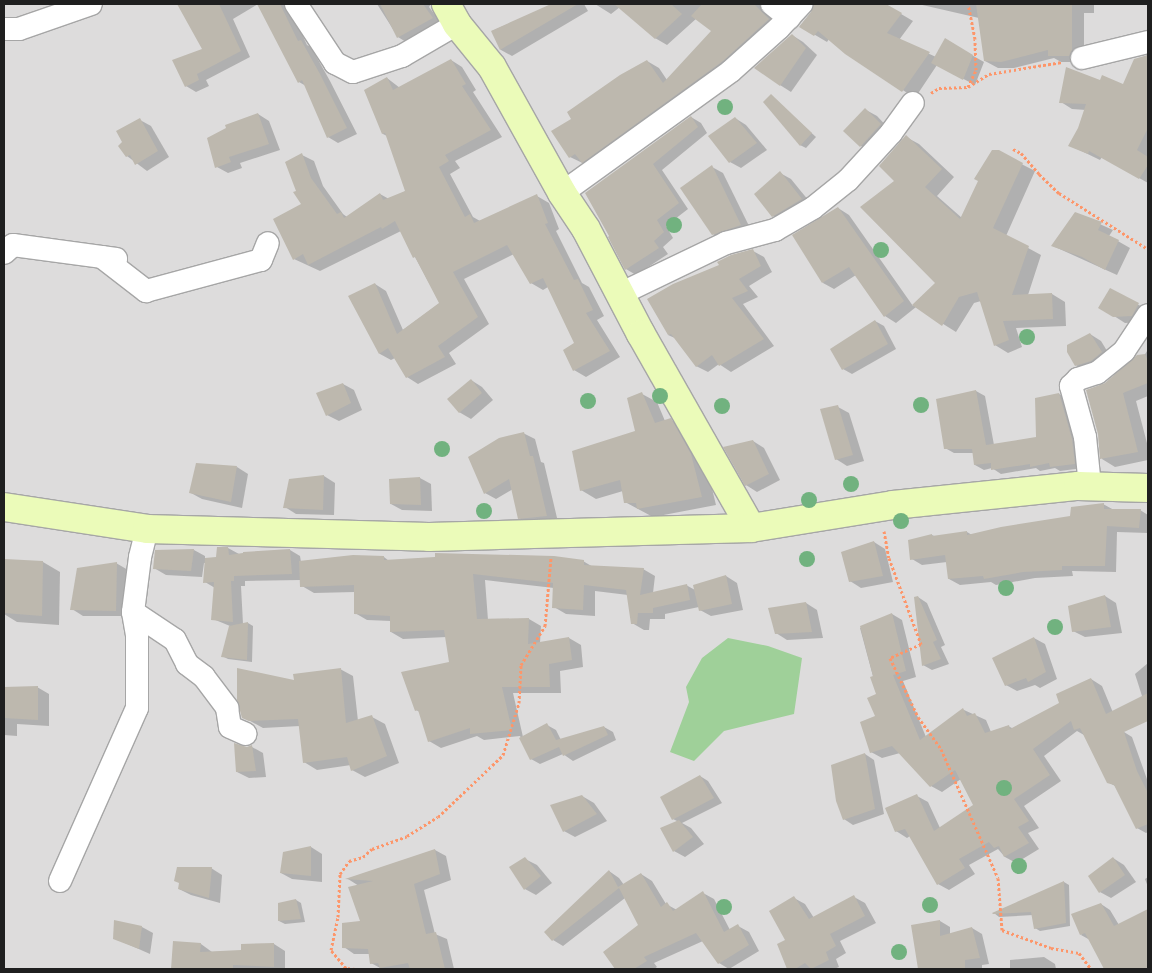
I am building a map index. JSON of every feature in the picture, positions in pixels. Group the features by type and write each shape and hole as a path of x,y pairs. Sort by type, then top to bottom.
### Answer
{"street":[{"path":"4,29 19,29 91,4"},
{"path":"296,4 308,25 335,63 353,72 402,56 452,14 492,67 562,193 586,229 620,294 751,528"},
{"path":"562,193 731,71 787,8"},
{"path":"1082,58 1148,42"},
{"path":"620,294 726,243 775,230 813,208 848,180 890,133 913,103"},
{"path":"102,257 146,291 261,260 268,243"},
{"path":"4,253 13,245 130,262"},
{"path":"1090,486 1084,437 1070,386 1078,379 1097,373 1124,351 1148,315"},
{"path":"4,507 147,529 430,537 751,528 893,505 1090,486 1148,488"},
{"path":"60,880 137,708 137,635 132,612 140,557 147,529"},
{"path":"132,612 175,640 187,664 204,677 227,708 230,727 246,734"}],"path":[{"path":"968,4 975,38 976,70 968,87"},
{"path":"913,103 939,88 968,87 989,74 1082,58"},
{"path":"1012,149 1021,153 1038,174 1059,193 1148,249"},
{"path":"893,505 883,524 889,558 921,644 890,658 918,717 941,749 998,878 1002,930 1050,948 1080,954 1090,969"},
{"path":"355,969 346,968 331,950 338,917 340,874 349,861 363,857 372,849 407,836 438,817 502,755 519,703 521,665 545,626 554,534"}],"shaded area":[{"path":"4,4 1148,4 1148,969 4,969"}],"green space":[{"path":"728,638 768,646 802,658 794,714 724,731 694,761 670,752 689,702 686,687 702,658"}],"building":[{"path":"177,4 219,4 241,51 197,74 199,80 185,87 172,60 202,49"},
{"path":"257,4 280,4 298,41 301,40 320,74 347,128 327,138 302,80 298,83"},
{"path":"380,4 423,4 433,18 397,38"},
{"path":"551,4 578,4 500,50 491,31"},
{"path":"614,4 671,4 682,14 655,39"},
{"path":"702,4 754,4 769,19 723,61 582,163 575,154 569,158 551,131 571,119 567,112 620,75 647,60 663,83 711,31 691,16"},
{"path":"814,4 886,4 902,13 887,33 930,52 902,92 845,54 818,31 814,36 799,27 811,12"},
{"path":"976,4 1072,4 1072,50 1069,56 1048,56 1048,50 1001,62 984,61"},
{"path":"792,34 806,48 780,86 754,68"},
{"path":"945,38 973,55 963,80 931,63"},
{"path":"1148,55 1148,128 1137,150 1148,157 1148,165 1139,179 1089,151 1088,154 1068,146 1078,128 1086,104 1059,103 1066,67 1100,80 1102,75 1123,84 1134,59"},
{"path":"451,59 466,84 462,86 491,130 445,155 449,161 439,167 465,217 470,214 474,223 537,194 548,223 545,224 574,280 578,279 593,310 586,313 610,351 573,371 563,350 574,343 543,278 530,284 507,245 453,272 478,317 438,346 445,357 406,378 388,348 379,354 348,296 375,283 397,334 439,303 415,257 413,258 395,221 308,265 303,254 293,260 273,219 301,204 293,192 296,191 285,162 302,153 311,178 337,214 341,212 344,218 380,193 383,200 405,191 385,133 382,134 364,90 387,77 393,90"},
{"path":"771,94 812,133 800,146 763,102"},
{"path":"865,108 881,124 860,147 843,131"},
{"path":"258,113 269,144 229,157 231,162 215,168 207,138 226,128 225,125"},
{"path":"691,116 698,127 653,164 679,203 657,220 664,232 654,241 659,248 625,270 585,193"},
{"path":"735,117 757,143 729,163 708,136"},
{"path":"140,118 158,151 135,165 130,155 126,157 118,146 122,142 116,131"},
{"path":"906,135 942,169 925,187 960,219 978,181 974,179 992,150 999,150 1023,163 993,228 1029,246 1012,295 1052,293 1053,319 1003,321 1009,340 994,346 977,292 959,297 942,326 912,305 935,283 860,207 894,181 879,166"},
{"path":"712,165 741,225 712,235 680,188"},
{"path":"780,171 802,199 772,217 754,194"},
{"path":"838,207 904,301 884,317 849,267 822,283 792,235"},
{"path":"1075,212 1102,222 1098,230 1119,240 1105,270 1082,257 1051,246"},
{"path":"753,249 761,266 739,279 748,291 732,298 764,339 719,366 712,355 696,367 671,334 668,335 647,299 673,284 719,265 717,262 731,255"},
{"path":"1110,288 1139,303 1132,316 1113,317 1098,308"},
{"path":"875,320 888,344 842,370 830,349"},
{"path":"1090,333 1102,352 1091,361 1075,366 1067,352 1067,345"},
{"path":"1145,354 1148,361 1148,383 1123,393 1138,452 1100,459 1098,434 1086,390 1105,383 1137,355"},
{"path":"471,379 482,393 459,413 447,399"},
{"path":"343,383 351,403 326,416 316,393"},
{"path":"976,390 986,445 1036,437 1035,398 1059,393 1072,439 1075,464 1050,467 1049,463 1030,467 1030,464 991,470 991,463 974,465 972,449 944,449 936,399"},
{"path":"642,392 655,423 671,418 691,454 702,497 637,509 636,503 624,503 620,480 580,491 572,451 635,431 627,398"},
{"path":"838,405 853,455 835,460 820,409"},
{"path":"524,432 530,456 533,456 547,516 518,519 509,479 484,494 468,457 499,438"},
{"path":"753,440 769,474 745,486 723,447"},
{"path":"196,463 237,466 231,502 189,493"},
{"path":"324,475 323,510 283,508 289,479"},
{"path":"420,477 421,505 390,504 389,479"},
{"path":"1104,503 1104,509 1141,509 1139,528 1107,526 1105,566 1062,566 1062,570 1023,572 984,579 983,576 948,579 945,555 910,560 908,540 932,534 932,536 967,531 967,535 1001,527 1070,516 1071,507"},
{"path":"874,541 883,576 849,582 841,552"},
{"path":"217,547 228,547 229,555 243,552 290,549 292,574 234,576 234,581 231,581 233,622 211,620 214,582 203,583 205,558 216,557"},
{"path":"194,549 191,571 153,569 155,550"},
{"path":"435,553 554,556 584,560 584,565 644,568 640,595 687,584 690,600 653,608 653,613 638,613 637,624 631,624 626,590 584,585 583,610 552,608 553,583 473,574 477,619 529,618 528,644 569,637 572,660 549,664 550,687 502,687 512,730 470,734 470,728 428,742 418,710 415,711 401,672 449,662 444,630 390,632 390,616 354,614 354,585 300,587 299,561 353,555 384,556 384,560 435,557"},
{"path":"5,559 43,561 42,616 4,613"},
{"path":"117,562 116,611 70,610 77,568"},
{"path":"726,575 732,604 699,611 693,585"},
{"path":"1105,595 1111,627 1072,632 1068,606"},
{"path":"918,596 937,640 933,642 941,659 922,666 914,597"},
{"path":"806,602 812,632 775,634 768,608"},
{"path":"892,613 906,671 893,675 920,740 963,708 967,716 975,713 985,733 1009,725 1010,729 1059,703 1056,694 1091,678 1106,714 1148,693 1148,721 1124,732 1137,771 1148,793 1148,824 1136,829 1114,785 1107,783 1080,728 1074,730 1071,721 1033,749 1050,775 1014,799 1029,821 1018,827 1029,843 1004,857 999,846 994,848 989,842 959,859 965,868 937,885 905,829 895,832 885,808 917,794 934,831 973,805 955,770 930,787 892,746 870,753 860,722 875,716 867,698 876,694 870,677 873,676 860,626"},
{"path":"248,622 247,660 221,657 229,626"},
{"path":"1034,637 1046,672 1028,682 1026,678 1005,686 992,658"},
{"path":"237,668 294,680 293,674 341,668 346,723 372,715 387,756 351,771 347,757 303,763 298,719 249,721 242,718 237,700"},
{"path":"38,686 38,720 4,718 4,687"},
{"path":"547,723 556,740 604,726 608,735 563,756 559,747 530,760 519,738"},
{"path":"234,743 247,747 252,745 256,771 236,772"},
{"path":"865,753 875,809 843,820 836,801 831,765"},
{"path":"700,775 714,798 672,820 660,797"},
{"path":"582,795 597,814 563,832 550,805"},
{"path":"679,820 693,837 673,852 660,828"},
{"path":"311,846 311,876 280,873 283,852"},
{"path":"435,849 440,874 414,884 426,934 436,932 445,969 410,969 408,963 380,968 378,963 370,964 368,949 342,948 342,923 360,921 348,887 373,881 345,879"},
{"path":"525,857 541,876 524,890 509,867"},
{"path":"1113,857 1125,875 1099,893 1088,876"},
{"path":"177,867 212,867 209,898 178,889 179,883 174,881"},
{"path":"609,870 618,887 641,873 661,907 667,902 673,911 703,891 724,932 738,924 749,945 718,964 696,933 644,957 647,961 634,969 615,969 603,952 638,925 619,888 552,941 544,932"},
{"path":"1064,881 1066,923 1034,929 1031,912 992,913"},
{"path":"854,895 865,916 830,934 836,946 826,952 829,960 811,969 805,963 795,969 787,969 777,944 785,940 769,911 794,896 809,919"},
{"path":"296,899 301,919 278,921 278,903"},
{"path":"1101,903 1114,926 1148,909 1148,969 1104,969 1085,933 1080,935 1071,914"},
{"path":"114,920 142,926 139,949 113,939"},
{"path":"940,920 940,936 972,927 980,958 965,960 965,969 918,969 911,925"},
{"path":"173,941 201,943 200,952 241,950 241,944 274,943 274,967 233,965 233,969 171,969"}]}
